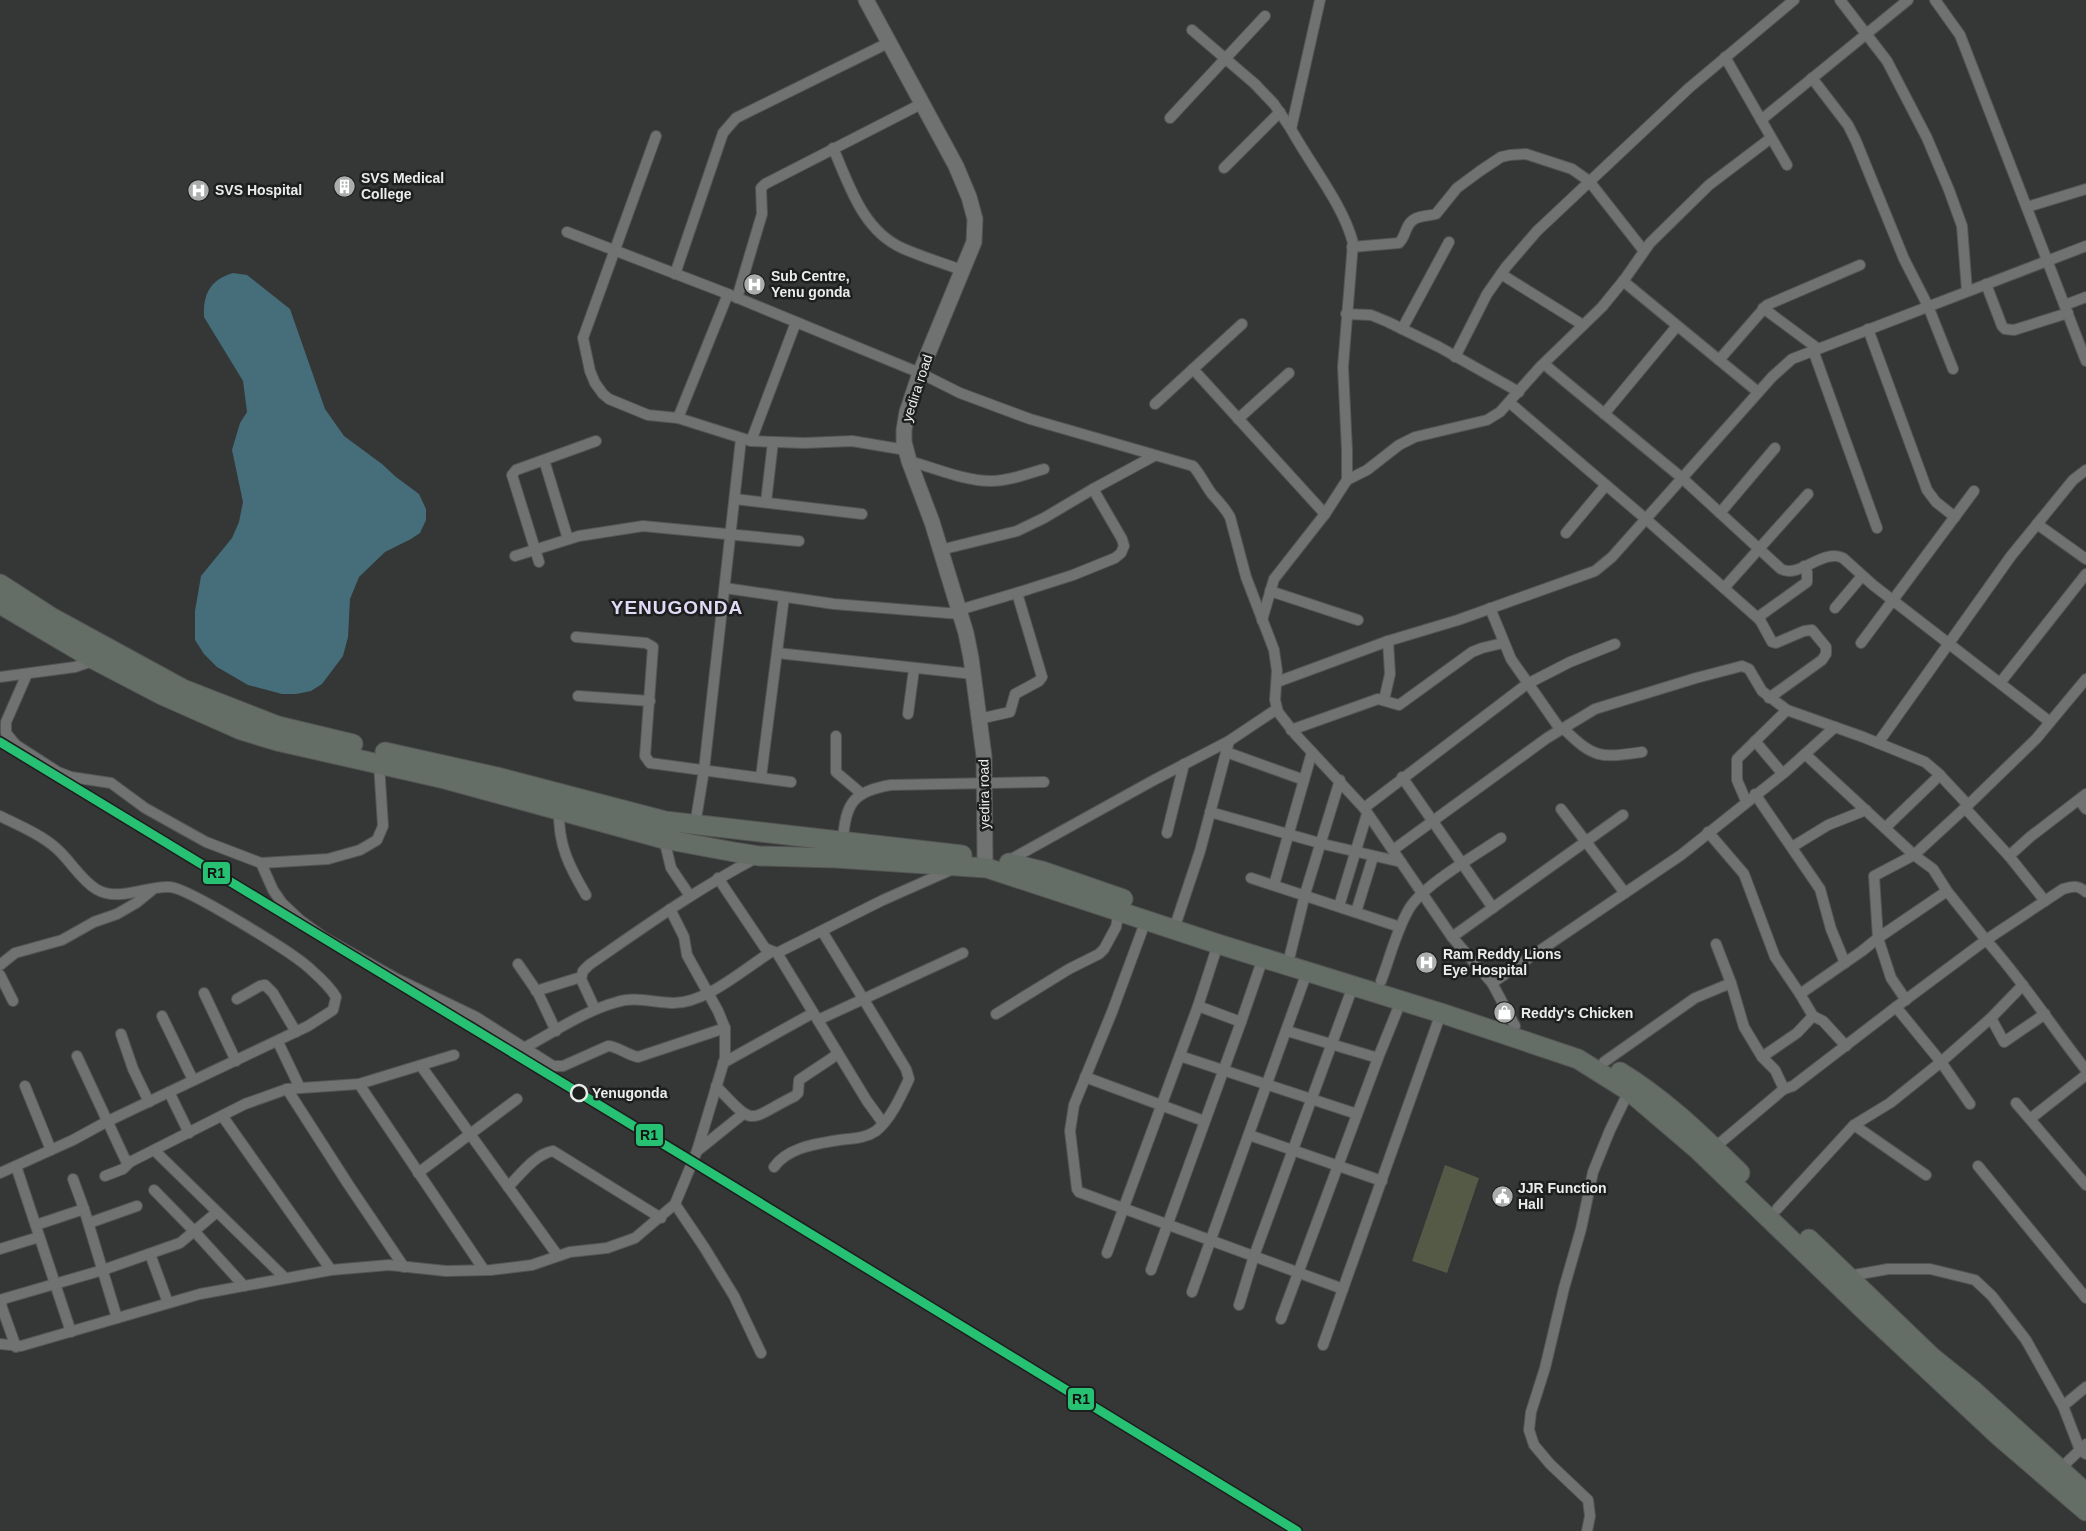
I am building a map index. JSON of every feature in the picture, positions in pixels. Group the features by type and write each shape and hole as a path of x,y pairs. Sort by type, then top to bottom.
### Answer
{"highway":[{"path":"0,584 51,617 182,689 278,726 400,756 497,777 665,821 1006,862 1042,871 1176,920 1381,982 1542,1034 1604,1062 1646,1088 1684,1118 1933,1358 1974,1391 2086,1493"},
{"path":"0,604 95,660 162,695 241,730 277,741 445,779 664,839 759,856 836,858 987,868 1218,944 1441,1013 1578,1059 1629,1091 1697,1149 1867,1313 2000,1437 2086,1511"}],"main road":[{"name":"yedira road","path":"866,0 956,166 969,197 975,219 974,242 964,271 920,374 907,412 904,430 907,456 940,550 971,658 984,756 984,859"}],"street":[{"path":"1291,129 1320,0"},
{"path":"1456,357 1487,294 1536,231 1588,181 1725,57 1794,0"},
{"path":"1840,0 1886,61 1904,92 1949,190 1962,226 1967,291"},
{"path":"1761,120 1908,0"},
{"path":"1935,0 1960,35 2085,355"},
{"path":"1170,118 1265,16"},
{"path":"1192,30 1255,84 1280,112 1350,231 1352,247 1342,367 1348,450 1347,480"},
{"path":"675,274 723,133 728,126 736,118 890,42"},
{"path":"1725,57 1787,165"},
{"path":"1812,78 1848,125 1856,141 1904,259 1928,306 1953,369"},
{"path":"678,418 732,296 762,214 761,188 769,181 923,103"},
{"path":"1224,168 1280,112"},
{"path":"656,136 583,338 590,371 595,383 609,399 648,416 678,418 746,440 773,442 852,441 907,456 978,480 1010,479 1044,469"},
{"path":"1262,620 1274,579 1325,514 1347,480 1367,470 1399,445 1415,437 1487,420 1510,404 1544,364 1602,307 1655,237 1709,185 1771,138"},
{"path":"833,148 860,209 879,231 902,248 964,271"},
{"path":"1352,247 1399,243 1404,237 1411,221 1416,217 1436,214 1457,188 1501,157 1526,154 1572,169 1588,181 1644,251"},
{"path":"2027,207 2086,189"},
{"path":"567,232 732,296 920,374 960,393 1048,426 1193,466 1201,474 1211,492 1230,517 1246,577 1274,650 1277,671 1275,700 1277,709 1291,730 1340,780 1366,811 1452,937 1492,983 1515,1026"},
{"path":"1402,329 1449,242"},
{"path":"1277,682 1388,641 1490,608 1601,568 1647,520 1758,392 1792,359 2086,246"},
{"path":"1719,360 1763,308 1774,300 1860,265"},
{"path":"1501,274 1583,325"},
{"path":"1623,281 1758,392"},
{"path":"1986,284 2002,326 2006,329 2014,330 2066,309 2086,297"},
{"path":"1763,308 1815,349 1877,528"},
{"path":"1346,314 1371,315 1456,357 1519,392"},
{"path":"695,825 704,770 735,499 746,440 796,322"},
{"path":"1155,404 1242,324"},
{"path":"1604,414 1677,326"},
{"path":"1868,329 1927,490 1936,502 1954,517"},
{"path":"1544,364 1682,478 1785,571 1830,556 1838,556 1893,601 2050,722"},
{"path":"1193,369 1325,514"},
{"path":"1238,418 1288,373"},
{"path":"1510,404 1647,520 1760,620 1772,642 1776,643 1804,631 1812,630 1826,648 1826,654 1822,660 1769,698"},
{"path":"539,562 512,475 516,470 596,441"},
{"path":"766,502 773,442"},
{"path":"1720,513 1775,448"},
{"path":"940,550 1017,531 1044,518 1154,456"},
{"path":"544,460 568,540"},
{"path":"1878,743 2010,556 2073,480 2086,470"},
{"path":"1566,533 1606,485"},
{"path":"725,588 834,604 959,612 1073,575 1115,558 1122,553 1124,546 1122,539 1093,489"},
{"path":"1861,643 1974,491"},
{"path":"1724,588 1808,494"},
{"path":"735,499 862,514"},
{"path":"2037,524 2086,559"},
{"path":"515,556 568,540 608,531 643,526 799,541"},
{"path":"1760,620 1761,615 1807,582 1807,572 1804,566"},
{"path":"2000,683 2086,574"},
{"path":"1835,608 1862,576"},
{"path":"1270,591 1358,620"},
{"path":"979,719 1010,712 1013,705 1013,696 1039,681 1042,676 1017,593"},
{"path":"761,777 784,597"},
{"path":"1490,608 1511,659 1527,684 1562,728 1581,746 1595,754 1611,756 1642,752"},
{"path":"576,637 651,645 654,650 645,756 647,760 654,764 791,782"},
{"path":"1384,700 1390,674 1388,641"},
{"path":"1291,730 1370,702 1384,700 1400,706 1472,652 1503,643"},
{"path":"1339,906 1366,811 1402,777 1527,684 1570,662 1615,644"},
{"path":"777,653 973,674"},
{"path":"0,677 75,667 95,660"},
{"path":"1393,850 1562,728 1595,709 1742,666 1748,668 1762,691 1769,698 1787,710 1925,762 1940,776 2045,901"},
{"path":"908,714 914,669"},
{"path":"27,674 6,722 6,733 16,745 58,772 71,777 111,783 138,804 206,842 262,863 328,859 360,850 377,840 383,826 379,764"},
{"path":"1906,1000 1891,978 1878,938 1874,876 1914,854 1966,807 2036,739 2086,680"},
{"path":"578,696 650,701"},
{"path":"1006,862 1061,830 1229,742 1277,709"},
{"path":"1746,801 1738,784 1736,763 1739,756 1787,710"},
{"path":"1492,983 1681,855 1805,754 1835,727"},
{"path":"836,736 836,772 862,794"},
{"path":"1755,741 1782,773"},
{"path":"1176,920 1200,851 1229,742"},
{"path":"1226,752 1304,780"},
{"path":"1274,885 1312,752"},
{"path":"1805,754 1885,828 1932,868 1947,891 2023,984 2086,1070"},
{"path":"1167,833 1184,764"},
{"path":"1885,828 1940,776"},
{"path":"1402,777 1493,908"},
{"path":"1290,955 1305,894 1340,780"},
{"path":"843,841 844,818 849,807 862,794 873,788 891,785 1044,782"},
{"path":"1755,794 1820,889 1831,929 1845,963"},
{"path":"2009,856 2030,837 2083,797 2086,809"},
{"path":"1561,809 1625,893"},
{"path":"559,810 559,836 563,849 568,863 586,895"},
{"path":"1792,847 1828,826 1866,810"},
{"path":"1210,812 1289,835 1373,857 1400,862"},
{"path":"1452,937 1624,815"},
{"path":"0,816 56,847 96,889 107,893 122,894 170,887 199,899 292,955 322,980 336,997 333,1010 278,1042 193,1080 0,1173"},
{"path":"1708,832 1744,874 1775,957 1813,1016 1823,1021 1846,1046"},
{"path":"1381,982 1400,927 1409,908 1422,893 1501,838"},
{"path":"664,839 671,868 690,896"},
{"path":"595,1009 581,977 583,971 589,965 718,878 759,856"},
{"path":"1356,912 1373,857"},
{"path":"262,863 273,890 282,903 300,920 325,938 397,979 476,1017 553,1066 559,1067 608,1046 615,1047 628,1056 638,1057 726,1028"},
{"path":"524,1048 595,1009 618,1001 637,1000 675,1003 708,993 774,952 959,866"},
{"path":"718,878 765,948 774,952 866,1101 883,1123"},
{"path":"1251,878 1305,894 1400,927"},
{"path":"1714,1148 1784,1089 1793,1086 1986,940 2063,888 2080,889"},
{"path":"0,965 15,953 62,940 94,922 117,914 136,903 152,889"},
{"path":"1800,994 1947,891"},
{"path":"0,1344 16,1347 200,1294 332,1270 389,1265 446,1271 484,1270 532,1265 570,1252 607,1248 635,1238 676,1204 697,1151 723,1063 727,1032 687,955 684,937 670,909"},
{"path":"996,1014 1069,969 1100,954 1116,927 1119,911"},
{"path":"1146,920 1112,1012 1074,1104 1070,1131 1076,1186 1080,1192 1343,1289"},
{"path":"774,1167 789,1152 839,1140 864,1138 883,1123 903,1092 908,1079 906,1069 822,931"},
{"path":"1107,1253 1198,1006 1218,944"},
{"path":"1716,944 1731,983 1744,1027 1762,1057 1775,1070 1784,1089"},
{"path":"723,1063 815,1016 864,1000 963,953"},
{"path":"1150,1270 1263,958"},
{"path":"518,964 536,990 556,1031"},
{"path":"1192,1292 1268,1085 1307,972"},
{"path":"0,975 13,1001"},
{"path":"536,990 581,977"},
{"path":"1604,1062 1695,998 1731,983"},
{"path":"1778,1209 1854,1125 1890,1102 1941,1062 1991,1018 2023,984"},
{"path":"236,999 265,985 273,993 296,1032"},
{"path":"1239,1305 1254,1256 1353,986"},
{"path":"204,993 236,1061"},
{"path":"1281,1319 1401,1001"},
{"path":"1198,1006 1241,1022"},
{"path":"1896,1007 1941,1062 1970,1104"},
{"path":"1323,1345 1441,1013"},
{"path":"1991,1018 2004,1042 2045,1014"},
{"path":"162,1016 193,1080"},
{"path":"1762,1057 1797,1033 1813,1016"},
{"path":"1287,1031 1378,1058"},
{"path":"121,1034 133,1069 148,1102"},
{"path":"278,1042 300,1088"},
{"path":"716,1086 743,1114 751,1117 759,1116 795,1096 798,1093 799,1080 838,1054"},
{"path":"106,1176 123,1169 130,1162 245,1104 287,1089 359,1084 454,1055"},
{"path":"77,1056 106,1122 125,1159 130,1162"},
{"path":"1180,1056 1357,1114"},
{"path":"421,1066 558,1256"},
{"path":"2030,1119 2086,1075"},
{"path":"1085,1077 1204,1121"},
{"path":"359,1084 484,1270"},
{"path":"25,1086 51,1150"},
{"path":"287,1089 404,1267"},
{"path":"1587,1531 1590,1516 1588,1500 1550,1464 1534,1445 1529,1430 1531,1412 1545,1368 1564,1288 1581,1229 1593,1172 1610,1130 1629,1091"},
{"path":"169,1092 189,1133"},
{"path":"418,1173 517,1098"},
{"path":"2016,1103 2086,1186"},
{"path":"697,1151 743,1114"},
{"path":"222,1117 332,1270"},
{"path":"1854,1125 1926,1176"},
{"path":"1249,1135 1382,1180"},
{"path":"154,1151 285,1278"},
{"path":"508,1187 538,1158 547,1152 553,1151 660,1218"},
{"path":"16,1166 71,1332"},
{"path":"1978,1166 2086,1298"},
{"path":"73,1179 117,1318"},
{"path":"154,1190 244,1286"},
{"path":"676,1204 734,1296 760,1353"},
{"path":"88,1223 137,1206"},
{"path":"36,1225 84,1209"},
{"path":"16,1347 1,1305 4,1299 103,1270 180,1243 217,1212"},
{"path":"0,1249 39,1238"},
{"path":"150,1254 168,1303"},
{"path":"1849,1276 1888,1269 1930,1268 1975,1280 1992,1296 2026,1340 2084,1449 2060,1469"},
{"path":"2062,1406 2086,1387"}],"green space":[{"path":"1445,1165 1479,1178 1447,1273 1412,1261"}],"water":[{"path":"233,273 247,275 290,309 325,409 344,436 419,494 426,509 426,520 420,533 385,552 359,577 350,599 348,637 343,656 322,684 311,691 296,694 282,694 248,685 217,667 204,654 195,640 195,611 201,576 232,538 239,522 243,502 232,450 240,423 247,412 243,381 204,317 205,301 213,284"}],"railway":[{"path":"0,742 1297,1531"}],"transit line":[{"name":"R1","path":"0,742 1297,1531"}],"place":[{"name":"SVS Medical College","path":"345,186"},
{"name":"SVS Hospital","path":"199,190"},
{"name":"Sub Centre, Yenu gonda","path":"755,284"},
{"name":"Ram Reddy Lions Eye Hospital","path":"1427,962"},
{"name":"Reddy's Chicken","path":"1505,1013"},
{"name":"Yenugonda","path":"579,1093"},
{"name":"JJR Function Hall","path":"1502,1196"}],"district":[{"name":"YENUGONDA","path":"677,607"}]}
